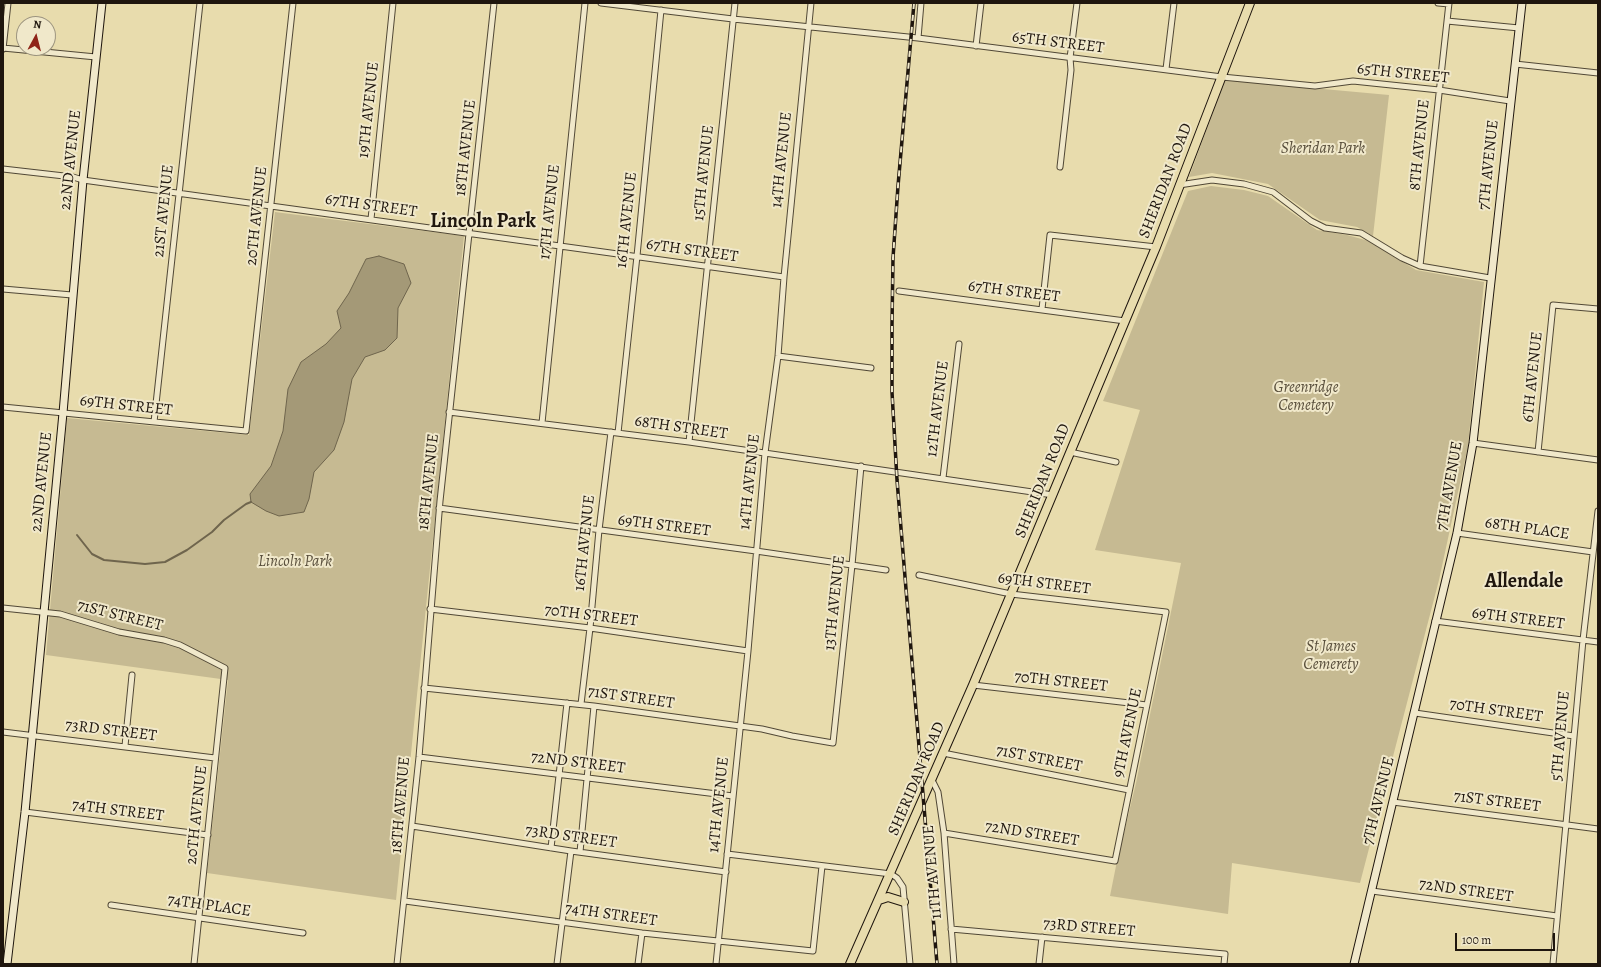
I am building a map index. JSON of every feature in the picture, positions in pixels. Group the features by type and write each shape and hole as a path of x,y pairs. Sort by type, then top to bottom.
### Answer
{"main road":[{"name":"SHERIDAN ROAD","path":"850,964 932,780 1053,495 1156,247 1250,3"},
{"path":"879,900 888,897 904,902"}],"street":[{"path":"8,3 3,48 96,57"},
{"name":"22ND AVENUE","path":"7,964 25,812 31,735 63,413 72,295 102,3"},
{"name":"21ST AVENUE","path":"154,422 200,3"},
{"name":"20TH AVENUE","path":"246,431 272,206 292,3"},
{"name":"19TH AVENUE","path":"371,219 393,3"},
{"name":"18TH AVENUE","path":"397,964 405,901 419,757 439,508 494,3"},
{"name":"17TH AVENUE","path":"542,423 585,3"},
{"name":"65TH STREET","path":"602,3 733,19 918,38 1222,77 1315,86 1353,80 1439,90 1510,101"},
{"name":"15TH AVENUE","path":"689,442 735,3"},
{"name":"14TH AVENUE","path":"716,964 748,651 756,551 778,356 784,277 811,3"},
{"path":"918,38 921,3"},
{"path":"976,46 981,3"},
{"path":"1060,167 1071,70 1070,58 1077,3"},
{"path":"1166,69 1174,3"},
{"path":"1438,3 1449,4"},
{"name":"7TH AVENUE","path":"1354,964 1457,533 1473,444 1490,278 1522,3"},
{"name":"8TH AVENUE","path":"1420,266 1449,4"},
{"name":"16TH AVENUE","path":"618,433 637,256 660,10"},
{"path":"1447,21 1519,28"},
{"path":"1515,64 1598,74"},
{"name":"67TH STREET","path":"3,169 73,176 83,180 784,277"},
{"path":"1179,184 1212,180 1244,184 1272,192 1311,221 1325,228 1361,233 1402,258 1420,266 1490,278"},
{"path":"1042,309 1050,235 1156,247"},
{"path":"3,288 72,295"},
{"name":"67TH STREET","path":"899,291 1125,321"},
{"name":"6TH AVENUE","path":"1538,452 1553,305 1598,310"},
{"name":"12TH AVENUE","path":"943,478 959,344"},
{"path":"778,356 871,368"},
{"name":"69TH STREET","path":"3,407 246,431"},
{"name":"68TH STREET","path":"449,412 689,442 1053,495"},
{"name":"16TH AVENUE","path":"581,704 611,432"},
{"path":"1473,444 1598,460"},
{"path":"1070,452 1116,462"},
{"name":"13TH AVENUE","path":"833,743 861,466"},
{"name":"69TH STREET","path":"439,508 886,570"},
{"name":"5TH AVENUE","path":"1552,964 1583,640 1598,510"},
{"name":"68TH PLACE","path":"1457,533 1593,552"},
{"name":"69TH STREET","path":"920,575 1011,594 1166,612"},
{"name":"71ST STREET","path":"3,608 60,614 133,635 142,635 164,640 180,645 225,668"},
{"name":"70TH STREET","path":"430,609 590,628 748,651"},
{"name":"9TH AVENUE","path":"1115,861 1166,612"},
{"name":"69TH STREET","path":"1435,621 1598,642"},
{"name":"20TH AVENUE","path":"194,964 225,668"},
{"path":"125,746 132,675"},
{"name":"70TH STREET","path":"973,685 1147,705"},
{"name":"71ST STREET","path":"424,688 581,704 740,726 833,743"},
{"path":"551,848 567,703"},
{"path":"580,852 594,706"},
{"name":"70TH STREET","path":"1415,713 1574,736"},
{"name":"73RD STREET","path":"3,732 215,758"},
{"name":"71ST STREET","path":"943,754 1129,790"},
{"name":"72ND STREET","path":"419,757 733,796"},
{"name":"11TH AVENUE","path":"932,780 938,792 944,833 954,964"},
{"name":"71ST STREET","path":"1393,802 1598,829"},
{"name":"74TH STREET","path":"25,812 208,835"},
{"name":"73RD STREET","path":"412,826 571,851 726,872"},
{"name":"72ND STREET","path":"944,833 1115,861"},
{"path":"557,964 561,921 571,851"},
{"path":"728,854 891,874 897,878 903,887 910,964"},
{"name":"74TH STREET","path":"405,901 642,932 813,951 822,866"},
{"name":"72ND STREET","path":"1372,891 1557,916"},
{"name":"74TH PLACE","path":"111,905 303,933"},
{"name":"73RD STREET","path":"951,929 1225,954 1224,964"},
{"path":"638,964 642,932"},
{"path":"1039,964 1042,937"}],"green space":[{"name":"Sheridan Park","path":"1225,80 1389,95 1373,236 1357,227 1320,220 1268,184 1212,173 1189,177"},
{"name":"Greenridge Cemetery","path":"1211,186 1244,190 1268,196 1317,230 1347,235 1369,241 1416,270 1484,282 1468,446 1439,580 1360,883 1232,863 1228,914 1110,896 1136,783 1181,563 1095,550 1140,410 1103,401 1188,191"},
{"name":"Lincoln Park","path":"275,212 464,236 396,900 207,873 228,680 46,655 67,418 249,435"}],"shaded area":[{"path":"379,256 404,264 411,283 398,308 397,338 385,350 365,357 352,379 344,422 334,450 314,472 309,499 304,512 279,516 266,511 251,502 250,494 271,466 283,431 288,389 301,362 326,344 341,328 337,311 349,293 366,259"}],"waterway":[{"path":"77,535 92,554 104,560 145,564 165,562 187,550 212,532 224,520 251,502"}],"railway":[{"path":"914,3 893,258 892,392 897,480 937,964"}],"district":[{"name":"Lincoln Park","path":"483,222"},
{"name":"Allendale","path":"1524,582"}],"park label":[{"name":"St James Cemerety","path":"1331,656"}]}
